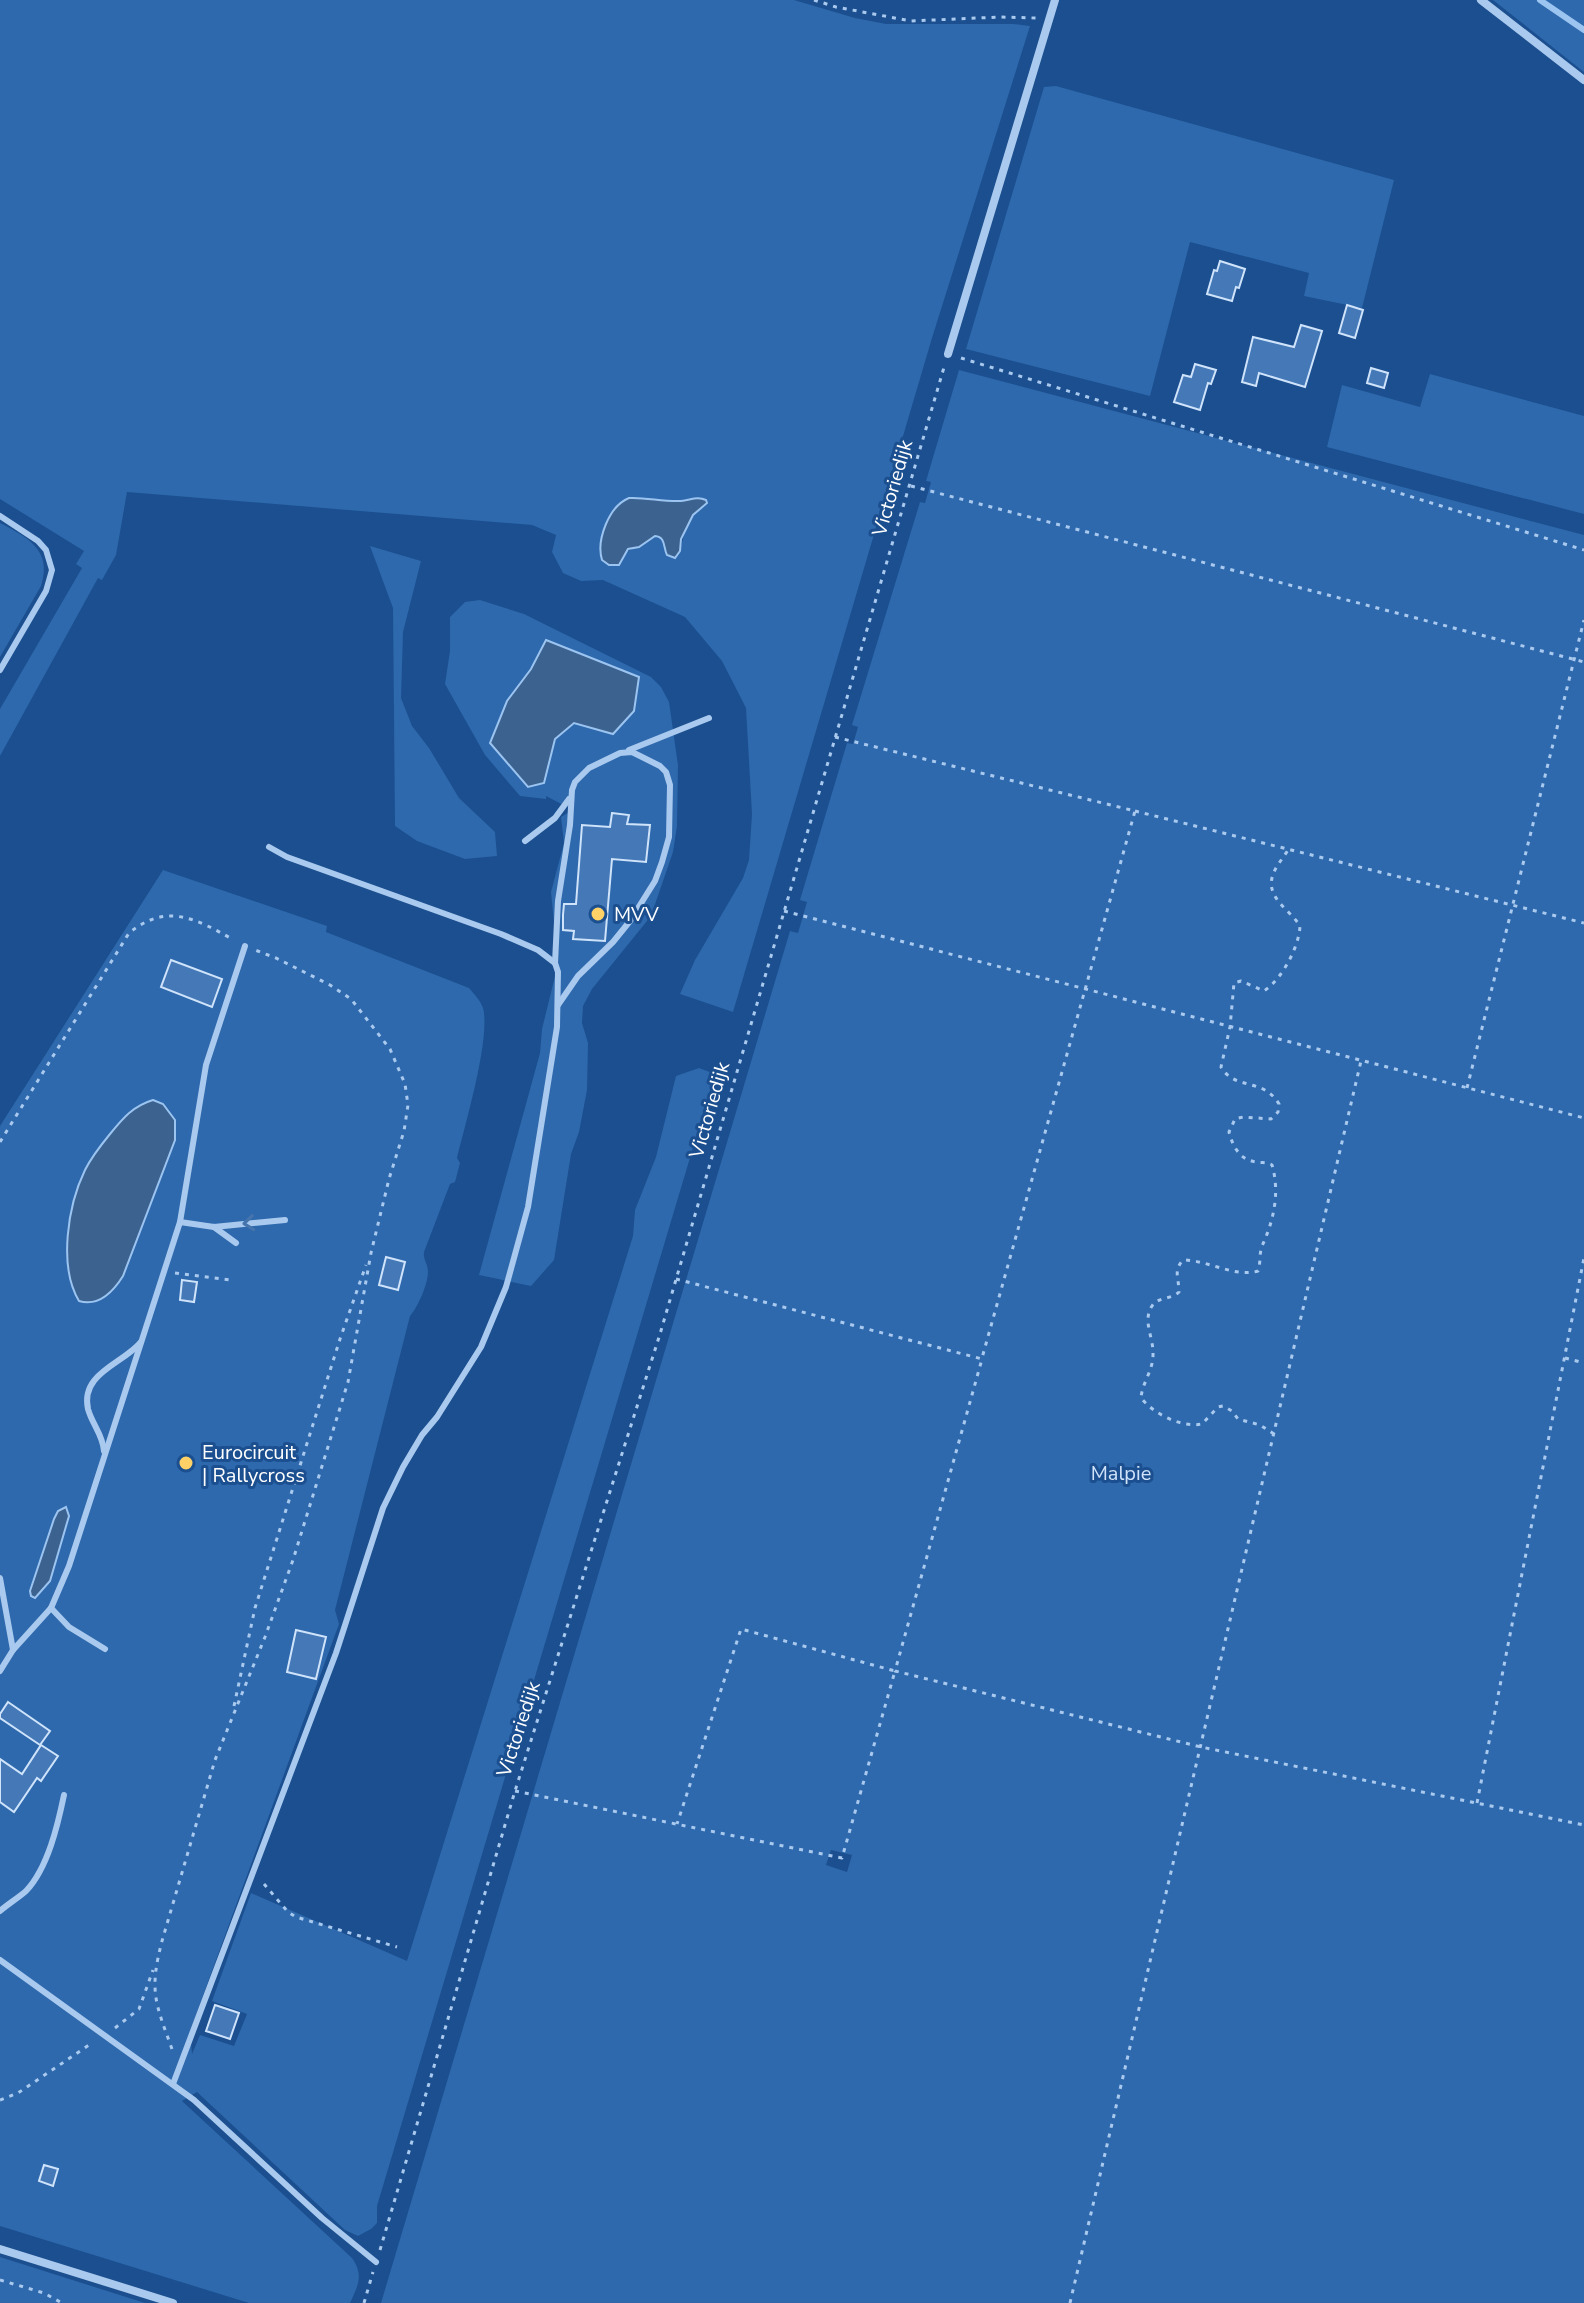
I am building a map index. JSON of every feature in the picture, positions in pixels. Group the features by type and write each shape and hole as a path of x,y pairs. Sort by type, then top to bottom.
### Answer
{"street":[{"path":"948,354 1055,0"},
{"path":"1481,0 1584,80"},
{"path":"0,2249 173,2303"}],"lane":[{"path":"0,516 38,541 46,550 52,570 46,591 0,670"},
{"path":"525,841 555,818 575,782 589,768 709,718"},
{"path":"558,1005 578,976 630,921 655,881 669,837 670,785 666,772 632,752 626,752"},
{"path":"173,2084 336,1653 383,1508 416,1445 481,1347 506,1287 528,1207 557,1027 559,980 555,963 558,901 570,825 570,795"},
{"path":"269,847 287,857 522,942 555,963"},
{"path":"0,1671 13,1650 51,1608 69,1566 180,1222 204,1073 245,946"},
{"path":"180,1222 214,1227 285,1220"},
{"path":"214,1227 236,1243"},
{"path":"104,1456 102,1437 88,1410 89,1390 100,1372 131,1352 143,1339"},
{"path":"0,1578 13,1650"},
{"path":"51,1608 69,1627 105,1649"},
{"path":"0,1911 27,1889 48,1853 64,1795"},
{"path":"0,1960 194,2100 322,2218 376,2262"}],"path":[{"path":"814,0 911,21 1000,17 1050,19"},
{"path":"948,354 1584,550"},
{"name":"Victoriedijk","path":"387,2227 515,1791 676,1279 948,354"},
{"path":"909,485 1584,662"},
{"path":"1467,1088 1584,620"},
{"path":"835,737 1584,923"},
{"path":"515,1791 842,1858 1135,811"},
{"path":"1274,1434 1260,1425 1238,1419 1223,1406 1218,1407 1202,1424 1185,1424 1147,1404 1141,1398 1141,1389 1153,1357 1147,1321 1149,1314 1159,1299 1174,1297 1179,1292 1176,1271 1179,1265 1183,1260 1192,1260 1247,1274 1258,1271 1261,1247 1272,1223 1276,1177 1272,1165 1240,1155 1229,1132 1235,1119 1271,1119 1278,1112 1279,1104 1269,1092 1253,1084 1238,1082 1225,1074 1221,1067 1230,1027 1234,983 1241,981 1264,991 1270,987 1299,937 1300,926 1272,893 1270,882 1288,850"},
{"path":"784,911 1584,1118"},
{"path":"0,1142 129,933 152,919 179,915 209,925 245,946 330,985 351,999 390,1049 405,1084 408,1105 404,1131 371,1253 348,1382 293,1560 215,1760 157,1960 139,2009 18,2093 0,2100"},
{"path":"1070,2303 1361,1061"},
{"path":"232,1713 255,1608 340,1339 371,1253"},
{"path":"1477,1803 1584,1258"},
{"path":"164,1272 230,1280"},
{"path":"676,1279 982,1359"},
{"path":"1565,1358 1584,1363"},
{"path":"677,1824 741,1629 895,1671 1201,1747 1584,1825"},
{"path":"253,1872 296,1917 397,1947"},
{"path":"157,1960 153,1983 155,1996 174,2054"},
{"path":"0,2280 44,2293 62,2303"}],"green space":[{"path":"0,0 794,0 886,24 1030,26 932,338 733,1012 680,994 695,960 743,878 749,860 752,814 746,708 722,661 685,617 603,580 581,581 563,573 552,552 556,535 532,525 127,492 116,555 102,580 98,578 0,756 0,709 82,568 76,564 84,551 0,499","holes":["629,498 664,501 700,498 705,506 691,517 675,558 667,555 663,540 655,536 621,558 600,547 609,519 623,502"]},
{"path":"1493,0 1584,0 1584,72"},
{"path":"1056,86 1394,180 1362,308 1304,296 1309,273 1190,242 1150,396 966,349 1044,87"},
{"name":"Malpie","path":"959,370 1584,535 1584,2303 381,2303 790,931 798,933 807,902 800,900 847,743 853,744 858,727 852,725 920,502 925,503 931,482 926,481","holes":["831,1850 852,1855 847,1872 826,1865"]},
{"path":"1430,374 1584,416 1584,514 1327,447 1342,385 1420,407"},
{"path":"0,523 35,546 43,563 44,574 41,586 0,657"},
{"path":"370,546 421,561 403,632 401,698 412,726 459,798 495,832 497,856 465,859 417,841 395,826 393,608"},
{"path":"480,600 524,614 651,677 669,702 678,765 677,826 673,852 651,916 592,989 583,1006 582,1023 588,1043 587,1090 579,1132 571,1154 554,1260 531,1286 479,1275 540,1053 542,1029 558,964 551,892 564,843 561,817 573,810 546,796 546,799 520,796 485,755 445,684 450,651 450,617 465,602","holes":["546,641 639,678 634,711 575,723 555,739 544,783 507,701 531,669"]},
{"name":"Eurocircuit | Rallycross","path":"163,870 327,926 326,932 469,988 482,1005 485,1021 476,1082 457,1158 460,1163 455,1182 450,1184 424,1252 428,1277 410,1316 335,1610 339,1624 190,2031 192,2054 200,2035 234,2046 247,2014 212,2001 251,1893 407,1961 633,1236 635,1210 656,1157 676,1076 699,1068 715,1074 377,2206 377,2223 358,2236 345,2230 197,2092 182,2101 352,2258 359,2275 350,2303 249,2303 0,2226 0,1126"},
{"path":"0,2257 145,2303 0,2303"}],"shaded area":[{"path":"629,498 681,501 700,498 707,503 693,515 675,558 667,555 663,540 655,536 639,547 628,549 619,565 609,565 602,560 603,534 610,516"},
{"path":"546,640 639,677 634,711 613,734 574,723 555,739 544,783 528,787 490,743 507,701 531,669"},
{"path":"153,1100 163,1104 175,1120 175,1140 123,1276 105,1297 93,1302 79,1301 69,1271 67,1253 70,1218 79,1184 94,1155 119,1123 134,1109"},
{"path":"66,1507 69,1516 50,1581 35,1598 30,1591 54,1519 58,1511"}],"building":[{"path":"1220,261 1245,269 1232,301 1207,294"},
{"path":"1347,305 1363,310 1355,338 1339,333"},
{"path":"1301,325 1322,331 1305,387 1259,373 1256,386 1242,382 1253,337 1294,347"},
{"path":"1195,364 1216,370 1211,384 1208,383 1200,410 1174,402 1183,375 1191,377"},
{"path":"1371,368 1388,373 1384,388 1367,383"},
{"path":"612,813 629,815 627,824 650,825 646,862 612,859 605,941 573,939 574,931 563,930 563,915 564,904 576,904 582,825 610,827"},
{"path":"171,960 222,979 212,1007 161,987"},
{"path":"386,1257 405,1262 398,1290 379,1285"},
{"path":"182,1280 197,1282 194,1302 180,1300"},
{"path":"296,1630 326,1637 316,1679 287,1672"},
{"path":"8,1702 50,1731 40,1745 0,1718"},
{"path":"41,1745 58,1756 41,1781 37,1778 14,1812 0,1802 0,1759 22,1774"},
{"path":"215,2005 239,2013 230,2039 206,2031"},
{"path":"44,2165 58,2169 53,2186 39,2181"}],"waterway":[{"path":"1540,0 1584,30"}],"place":[{"name":"MVV","path":"598,914"},
{"name":"Eurocircuit | Rallycross","path":"186,1463"}]}
